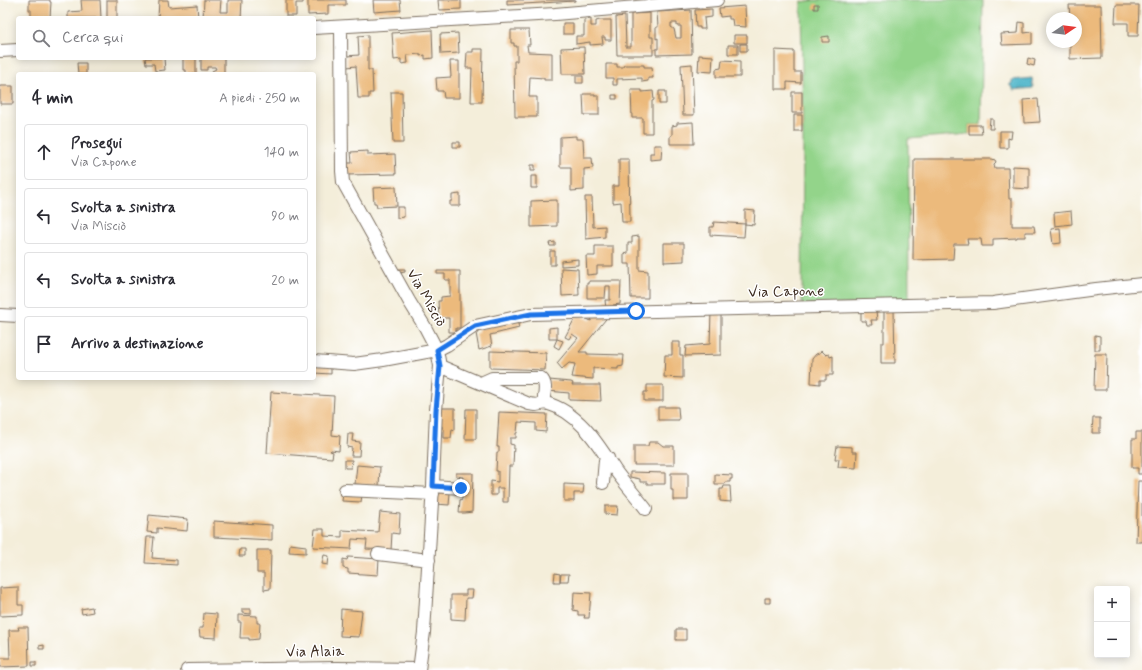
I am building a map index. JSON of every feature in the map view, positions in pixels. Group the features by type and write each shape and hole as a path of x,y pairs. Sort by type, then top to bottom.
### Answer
{"street":[{"path":"316,28 555,14 717,0"},
{"name":"Via Misciò","path":"341,27 340,61 342,171 344,182 362,217 425,327 437,350 440,366 436,410 429,560 422,650 419,669"},
{"path":"0,51 16,50"},
{"name":"Via Capone","path":"437,350 475,326 531,314 993,303 1142,284"},
{"path":"0,315 16,316"},
{"path":"316,361 354,364 437,350"},
{"path":"440,366 529,404 536,406 543,403 550,404 567,413 586,428 616,471 646,509"},
{"path":"481,383 492,378 541,378 545,384 543,403"},
{"path":"603,483 604,463 608,458"},
{"path":"345,490 433,490 461,488"},
{"path":"378,554 429,560"},
{"name":"Via Alaia","path":"188,670 337,668 419,669"}],"green space":[{"path":"816,0 983,0 981,125 969,125 969,134 908,139 909,303 802,305 803,138 801,2"}],"water":[{"path":"1032,78 1033,88 1013,90 1013,87 1010,86 1012,80"}],"building":[{"path":"29,0 50,0 51,2 50,16 31,16 31,10 29,10"},
{"path":"81,0 100,0 101,16 68,16 68,12 82,11"},
{"path":"107,0 117,0 117,16 107,16"},
{"path":"159,0 168,0 169,7 197,5 198,16 158,16"},
{"path":"204,0 221,0 220,12 228,12 228,0 242,0 241,16 203,16"},
{"path":"286,0 303,0 303,3 296,3 296,16 286,16"},
{"path":"308,0 346,0 346,5 328,5 328,14 308,15"},
{"path":"373,0 400,0 401,10 374,12"},
{"path":"438,0 461,0 461,9 439,10"},
{"path":"507,0 575,0 575,1 507,5"},
{"path":"814,4 818,4 818,9 814,9"},
{"path":"1069,5 1101,5 1102,58 1070,59 1070,48 1082,48 1082,12 1070,12"},
{"path":"1116,5 1139,5 1138,36 1128,36 1128,23 1115,23"},
{"path":"745,6 746,27 733,26 732,19 729,19 729,16 720,17 719,8"},
{"path":"712,9 712,17 704,18 705,29 696,27 695,10"},
{"path":"691,10 692,54 656,55 656,49 658,49 658,38 656,39 656,27 658,27 657,12","holes":["671,23 677,23 677,26 681,26 681,38 676,38 674,29 671,27"]},
{"path":"650,13 650,37 653,37 653,55 617,55 616,17 625,16 626,47 631,47 631,14"},
{"path":"591,19 591,26 596,26 596,21 611,20 611,40 605,40 605,37 602,37 603,44 590,45 590,42 576,44 576,36 584,36 584,20"},
{"path":"1019,22 1024,23 1024,33 1032,32 1032,44 1002,45 1001,34 1018,33"},
{"path":"563,23 573,23 573,34 563,34"},
{"path":"432,30 433,58 425,59 425,55 420,56 420,54 407,55 408,63 401,64 401,59 394,60 392,33"},
{"path":"511,30 529,30 530,45 527,45 528,52 552,53 552,80 530,77 529,97 537,97 537,117 515,117 514,61 517,61 517,46 514,46 514,43 511,43"},
{"path":"458,33 459,53 441,54 440,34"},
{"path":"368,35 368,70 372,70 373,93 369,93 369,98 358,98 356,66 347,67 347,56 359,55 358,36"},
{"path":"734,35 747,35 747,43 734,43"},
{"path":"829,36 829,42 822,42 822,37"},
{"path":"740,44 747,44 747,51 740,51"},
{"path":"728,45 738,45 738,54 728,54"},
{"path":"584,47 585,74 562,74 561,48"},
{"path":"473,49 483,49 482,102 471,102 472,68 466,68 467,52 473,52"},
{"path":"775,50 794,51 794,72 801,72 801,83 787,82 787,89 775,89"},
{"path":"699,55 713,56 712,72 698,71"},
{"path":"1028,58 1035,60 1034,66 1027,64"},
{"path":"145,60 164,60 165,70 155,71 154,64 146,64"},
{"path":"183,60 196,60 196,72 186,72 186,70 183,70"},
{"path":"201,60 224,60 224,72 212,72 216,69 215,67 207,67 207,70 201,70"},
{"path":"722,60 740,61 740,77 716,77 716,69 721,68"},
{"path":"450,61 459,61 459,98 444,98 443,91 437,91 436,78 451,77"},
{"path":"77,63 86,63 86,72 78,72"},
{"path":"606,64 617,64 617,67 623,67 624,65 644,65 644,67 652,67 653,78 648,78 648,81 642,82 642,78 617,79 617,85 613,85 613,78 606,78"},
{"path":"692,64 694,115 683,115 681,65"},
{"path":"576,76 583,76 583,83 576,83"},
{"path":"0,86 13,86 13,104 0,104"},
{"path":"631,90 642,90 642,92 653,91 654,100 652,101 652,133 643,133 643,118 632,118"},
{"path":"659,91 666,91 666,104 659,104"},
{"path":"391,92 402,92 403,143 393,143"},
{"path":"792,92 802,92 802,113 792,113"},
{"path":"583,94 595,94 595,96 599,96 599,115 584,115"},
{"path":"612,95 617,95 617,99 612,99"},
{"path":"1038,99 1040,122 1024,123 1023,100"},
{"path":"794,115 802,115 802,131 794,131"},
{"path":"990,119 993,119 993,129 989,129"},
{"path":"693,122 694,144 670,144 672,126 677,125 677,123"},
{"path":"969,125 981,125 982,134 969,134"},
{"path":"1000,131 1012,131 1011,139 1008,138 1008,148 1000,148"},
{"path":"576,136 576,139 583,139 584,158 592,158 593,168 584,169 584,190 571,191 571,167 560,167 560,137"},
{"path":"453,142 460,142 460,147 453,147"},
{"path":"654,145 662,145 661,159 650,160 650,153 654,153"},
{"path":"368,151 368,155 395,154 396,174 346,175 346,163 352,163 351,152"},
{"path":"619,159 629,159 630,222 622,222 621,202 613,203 613,186 619,186"},
{"path":"914,159 995,160 995,168 1008,168 1009,199 1012,199 1012,226 1034,226 1035,232 1025,232 1025,237 993,239 993,246 982,246 981,239 967,239 968,244 954,244 953,259 913,260"},
{"path":"531,165 535,165 535,170 531,170"},
{"path":"1013,166 1029,167 1029,189 1013,188"},
{"path":"531,176 537,176 537,188 531,188"},
{"path":"396,187 397,206 377,207 376,203 374,203 373,188"},
{"path":"460,194 460,206 450,206 452,195"},
{"path":"585,197 592,197 593,227 605,226 605,237 586,239"},
{"path":"557,200 557,226 531,227 531,201"},
{"path":"397,207 404,207 404,217 397,218"},
{"path":"745,210 755,211 754,225 745,224"},
{"path":"1071,211 1072,224 1055,226 1054,213"},
{"path":"714,222 745,224 744,237 710,235 710,227 713,227"},
{"path":"1060,228 1061,243 1053,244 1051,229"},
{"path":"639,236 639,270 648,271 648,298 631,298 630,264 624,264 624,254 628,253 628,243 632,243 632,237"},
{"path":"555,242 555,246 550,246 549,243"},
{"path":"664,243 684,243 684,261 664,262"},
{"path":"595,246 613,246 613,266 597,266 597,274 587,275 586,256 595,256"},
{"path":"550,251 555,251 555,265 550,265"},
{"path":"578,259 578,265 561,266 561,261"},
{"path":"561,268 578,269 579,295 562,296"},
{"path":"399,269 405,269 405,272 399,273"},
{"path":"437,271 460,271 460,328 456,328 456,332 449,332 449,318 439,318 438,301 441,301 441,297 450,296 450,280 445,280 445,274 437,274"},
{"path":"589,281 621,281 620,304 613,305 613,309 606,309 605,300 610,300 610,286 606,286 605,298 587,298 587,283 589,283"},
{"path":"884,310 894,310 895,363 881,363 881,343 884,343"},
{"path":"876,311 877,320 871,320 872,325 867,325 866,321 861,321 861,312"},
{"path":"711,312 721,312 721,355 685,356 686,346 710,344"},
{"path":"593,314 610,314 579,352 587,352 587,354 624,355 623,366 618,367 618,369 593,368 593,379 572,377 575,364 569,363 562,369 557,363 578,338 572,334 569,339 565,337 576,316 581,316 591,321"},
{"path":"522,319 523,323 518,324 519,328 490,335 492,346 479,350 476,333 479,333 478,329"},
{"path":"557,327 557,339 549,339 549,328"},
{"path":"1095,335 1100,336 1100,350 1095,350"},
{"path":"557,339 563,341 559,349 554,346"},
{"path":"672,342 680,342 680,355 683,355 683,378 664,377 665,355 672,355"},
{"path":"821,350 826,355 829,354 830,357 833,356 833,375 826,375 826,380 820,380 820,384 811,383 812,359 816,354 820,353"},
{"path":"490,351 546,353 545,370 490,368"},
{"path":"1095,354 1107,354 1106,390 1094,390"},
{"path":"316,364 331,366 331,374 316,373"},
{"path":"549,380 571,382 573,383 572,385 600,385 601,401 569,400 569,393 548,391"},
{"path":"647,385 663,385 663,401 644,401 644,392 647,392"},
{"path":"271,392 334,396 332,435 340,436 339,451 330,451 333,452 332,458 267,453"},
{"path":"658,407 678,407 679,420 658,420"},
{"path":"440,408 455,408 455,430 452,429 451,438 444,438 444,429 443,427 439,426"},
{"path":"466,409 476,409 476,439 465,439"},
{"path":"499,412 547,414 546,432 536,431 536,423 518,422 516,438 510,438 510,444 514,445 513,466 509,466 508,502 503,502 503,488 497,488 497,495 491,495 491,481 498,482 498,471 496,471 497,452 499,452 499,447 497,447"},
{"path":"1093,418 1100,418 1100,433 1092,433"},
{"path":"1136,432 1142,432 1142,474 1138,474 1138,468 1132,468 1132,439 1136,439"},
{"path":"348,434 353,434 352,441 360,442 359,456 351,456 352,448 347,447"},
{"path":"649,442 658,442 663,446 674,446 674,465 634,465 634,446 648,446"},
{"path":"837,446 852,447 852,452 857,452 856,468 838,467 839,459 835,459"},
{"path":"345,460 352,460 351,468 345,468"},
{"path":"357,465 380,467 379,486 355,484"},
{"path":"630,472 665,473 665,484 647,484 647,482 640,482 640,479 630,477"},
{"path":"456,473 473,473 472,512 459,513 460,500 462,499 463,477 456,476"},
{"path":"671,473 688,473 688,500 673,500 673,490 671,490"},
{"path":"715,474 732,475 732,479 730,479 730,482 725,482 725,484 715,484"},
{"path":"1138,481 1142,481 1142,542 1136,542"},
{"path":"564,484 584,485 583,493 574,493 574,501 564,501"},
{"path":"724,486 730,486 731,502 720,501 720,489 723,489"},
{"path":"436,492 450,493 449,505 436,504"},
{"path":"343,494 362,495 361,502 342,501"},
{"path":"605,506 618,506 617,515 605,514"},
{"path":"380,512 400,514 399,534 392,533 391,550 366,549 367,540 352,539 351,549 313,547 315,529 324,529 324,536 342,537 342,530 378,532"},
{"path":"149,515 188,519 187,531 157,528 157,533 147,532"},
{"path":"214,521 272,525 272,540 214,537"},
{"path":"147,537 154,537 152,558 177,560 177,565 145,563"},
{"path":"290,544 306,546 306,553 289,552"},
{"path":"240,549 245,549 245,556 239,556"},
{"path":"257,550 271,550 270,589 264,590 264,573 257,573"},
{"path":"324,555 329,556 328,565 322,564"},
{"path":"348,557 379,559 378,575 348,573 348,569 343,568 343,559 347,560"},
{"path":"555,573 560,574 560,582 554,582"},
{"path":"561,574 569,574 568,581 560,581"},
{"path":"18,587 18,605 23,605 23,615 0,616 0,588"},
{"path":"466,590 473,590 472,598 466,598 465,620 451,619 451,595 466,595"},
{"path":"574,592 591,593 589,618 584,618 585,615 578,615 578,611 573,610"},
{"path":"765,598 770,598 770,603 765,603"},
{"path":"92,607 93,612 82,614 81,609"},
{"path":"242,609 251,609 251,614 242,613"},
{"path":"341,609 362,611 359,637 340,636"},
{"path":"204,613 217,614 216,638 200,637 199,628 203,628"},
{"path":"238,615 257,616 257,623 260,623 259,639 249,640 249,638 240,638 241,622 238,622"},
{"path":"18,627 28,627 29,666 0,667 0,658 10,658 9,630 19,630"},
{"path":"676,629 686,629 686,640 676,640"},
{"path":"44,645 44,649 39,649 39,646"},
{"path":"32,662 36,662 36,666 32,666"}],"route":[{"path":"461,488 433,486 436,410 440,366 437,350 475,326 531,314 636,311"}]}
